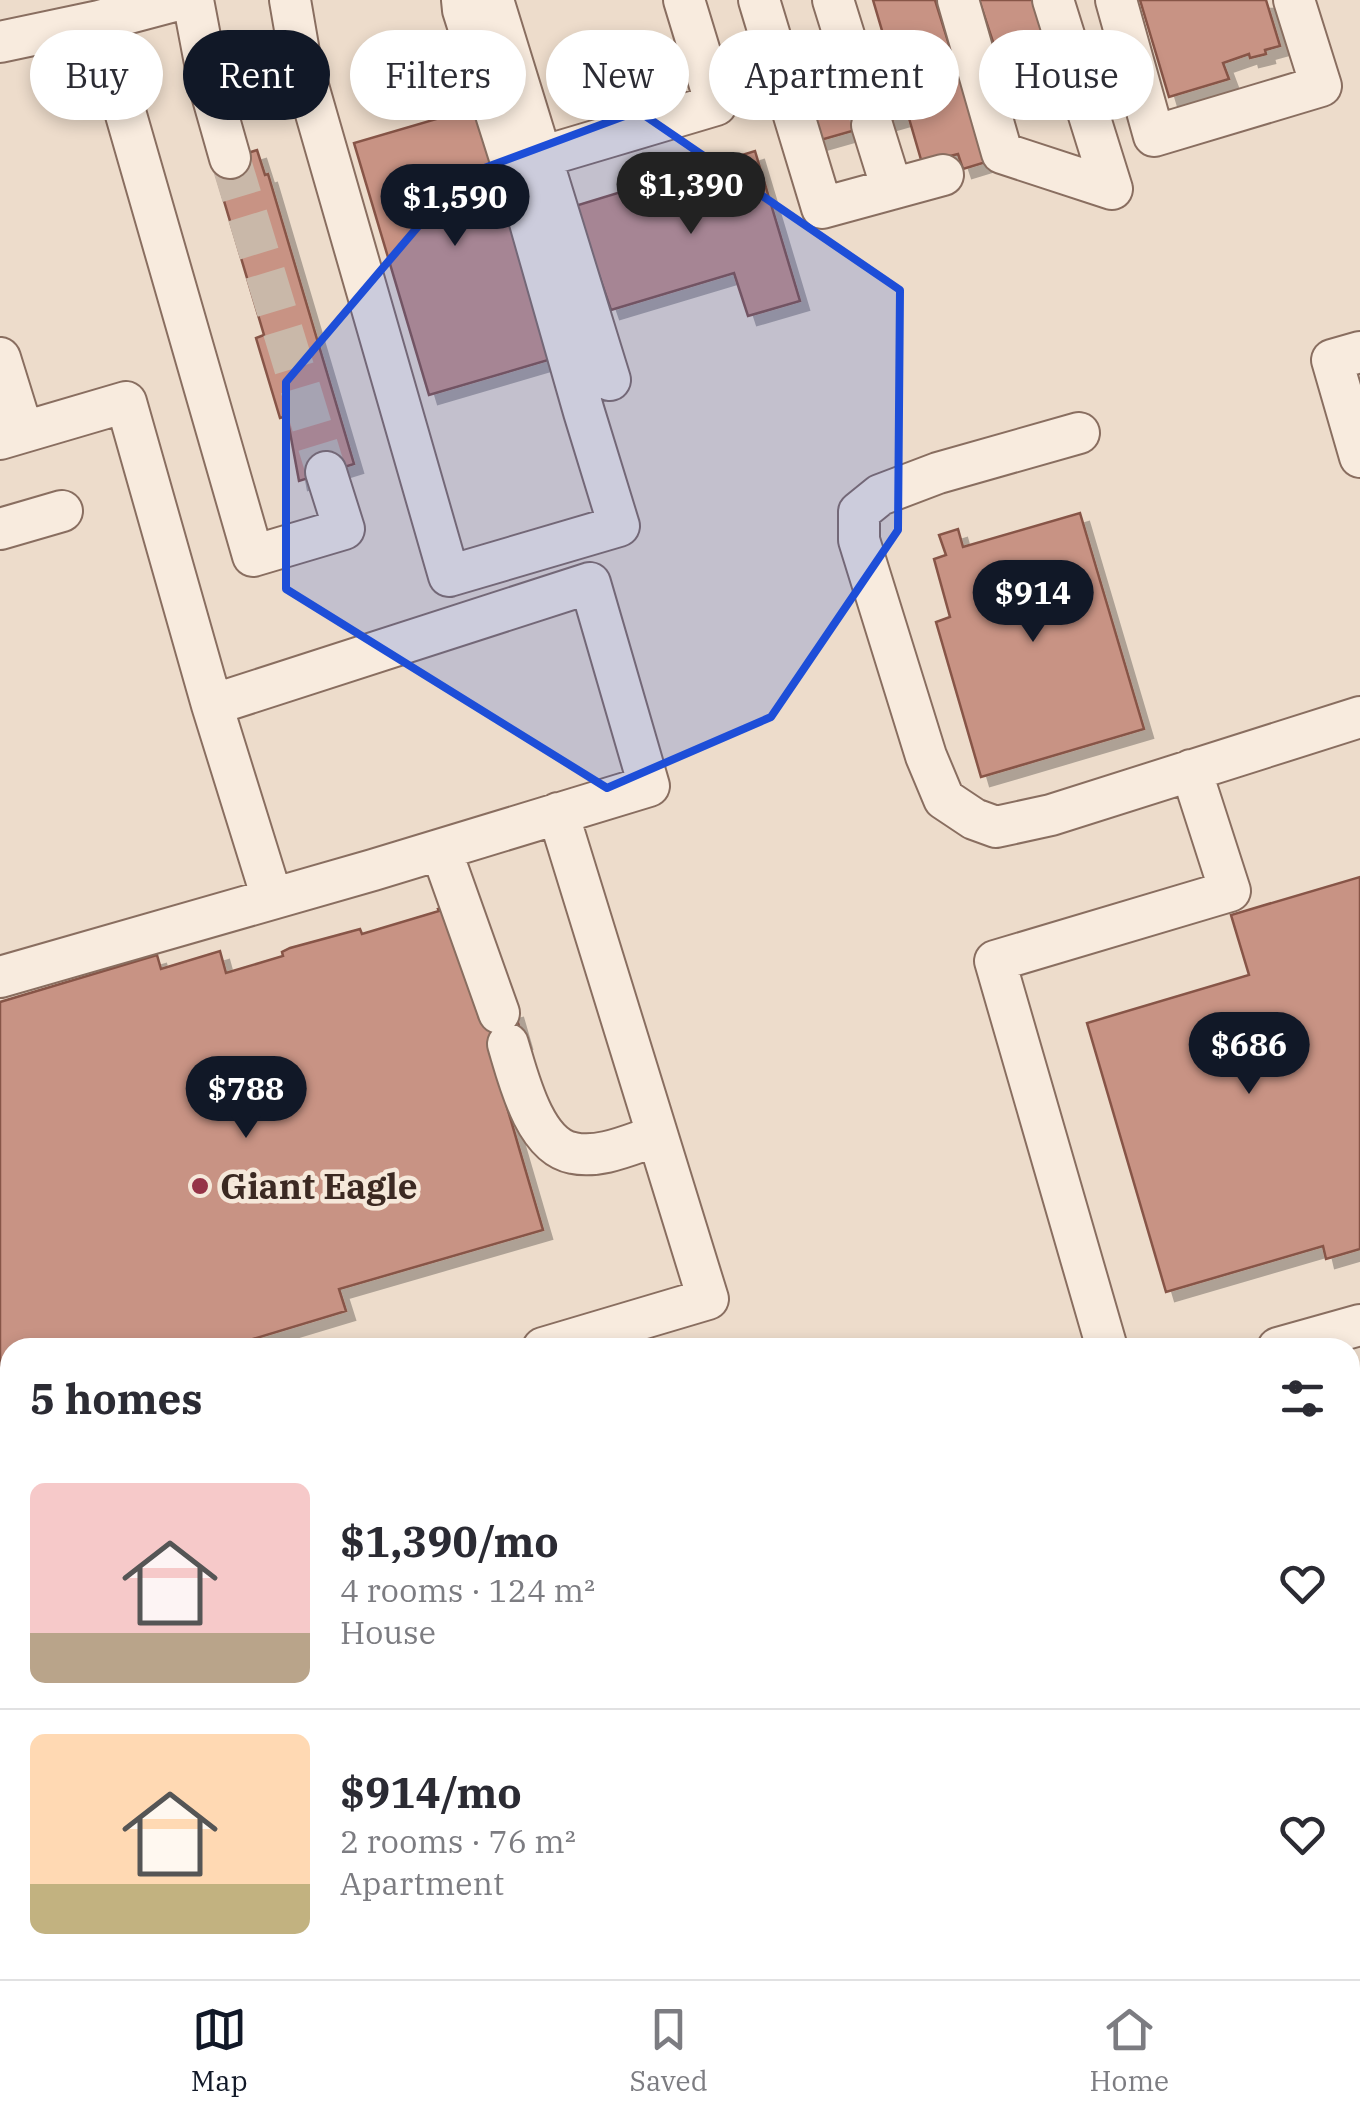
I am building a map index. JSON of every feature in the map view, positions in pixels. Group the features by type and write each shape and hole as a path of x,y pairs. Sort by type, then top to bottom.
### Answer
{"street":[{"path":"0,42 178,0"},
{"path":"193,0 209,84 230,158"},
{"path":"290,0 300,58 449,576 619,526 462,0"},
{"path":"493,0 610,380"},
{"path":"541,157 716,104 684,0"},
{"path":"760,0 822,208 943,175"},
{"path":"833,0 843,30"},
{"path":"958,0 1002,153 1112,189 1053,0"},
{"path":"1116,0 1154,136 1321,86 1294,0"},
{"path":"100,21 253,556 344,528 326,472"},
{"path":"872,125 892,188"},
{"path":"1360,352 1332,360 1360,457"},
{"path":"0,358 12,435 126,402 212,705 272,898"},
{"path":"1079,433 938,473 880,495 859,512 859,540 926,756 944,799 974,819 996,826 1051,814 1360,717"},
{"path":"0,529 62,511"},
{"path":"0,977 649,786 590,583 212,705"},
{"path":"1104,1338 995,961 1230,891 1190,770"},
{"path":"558,814 708,1299 576,1338"},
{"path":"442,850 526,1100 549,1139 560,1149 575,1154 601,1152 656,1136"},
{"path":"1314,1338 1360,1325"}],"highlighted area":[{"path":"638,111 900,290 898,530 771,717 607,788 286,589 286,382 460,177"}],"building":[{"path":"873,0 935,0 944,30 882,30"},
{"path":"979,0 1047,0 1052,30 989,30"},
{"path":"1140,0 1266,0 1280,46 1265,50 1266,54 1250,58 1249,54 1223,63 1229,79 1169,97 1154,47 1154,30 1149,30"},
{"path":"959,76 986,162 963,169 958,154 922,163 909,120 959,120"},
{"path":"433,120 484,120 555,358 429,395 354,143"},
{"path":"811,120 890,120 817,141"},
{"path":"257,150 265,175 268,174 354,464 299,481 287,416 280,418 256,338 264,335 213,164"},
{"path":"755,151 800,301 748,316 734,273 611,310 575,206"},
{"path":"1080,513 1144,729 981,777 936,622 950,617 934,559 946,555 939,535 958,529 963,547"},
{"path":"1360,877 1360,1249 1326,1259 1323,1246 1166,1292 1087,1023 1249,975 1231,915"},
{"path":"449,905 479,1018 514,1009 523,1040 490,1049 543,1230 339,1289 346,1311 256,1338 0,1338 0,1002 157,955 161,969 220,951 226,973 283,956 282,952 290,948 360,929 362,934"}],"tunnel":[{"path":"870,120 872,125"},
{"path":"230,158 326,472"}],"place":[{"name":"Giant Eagle","path":"200,1186"}]}
